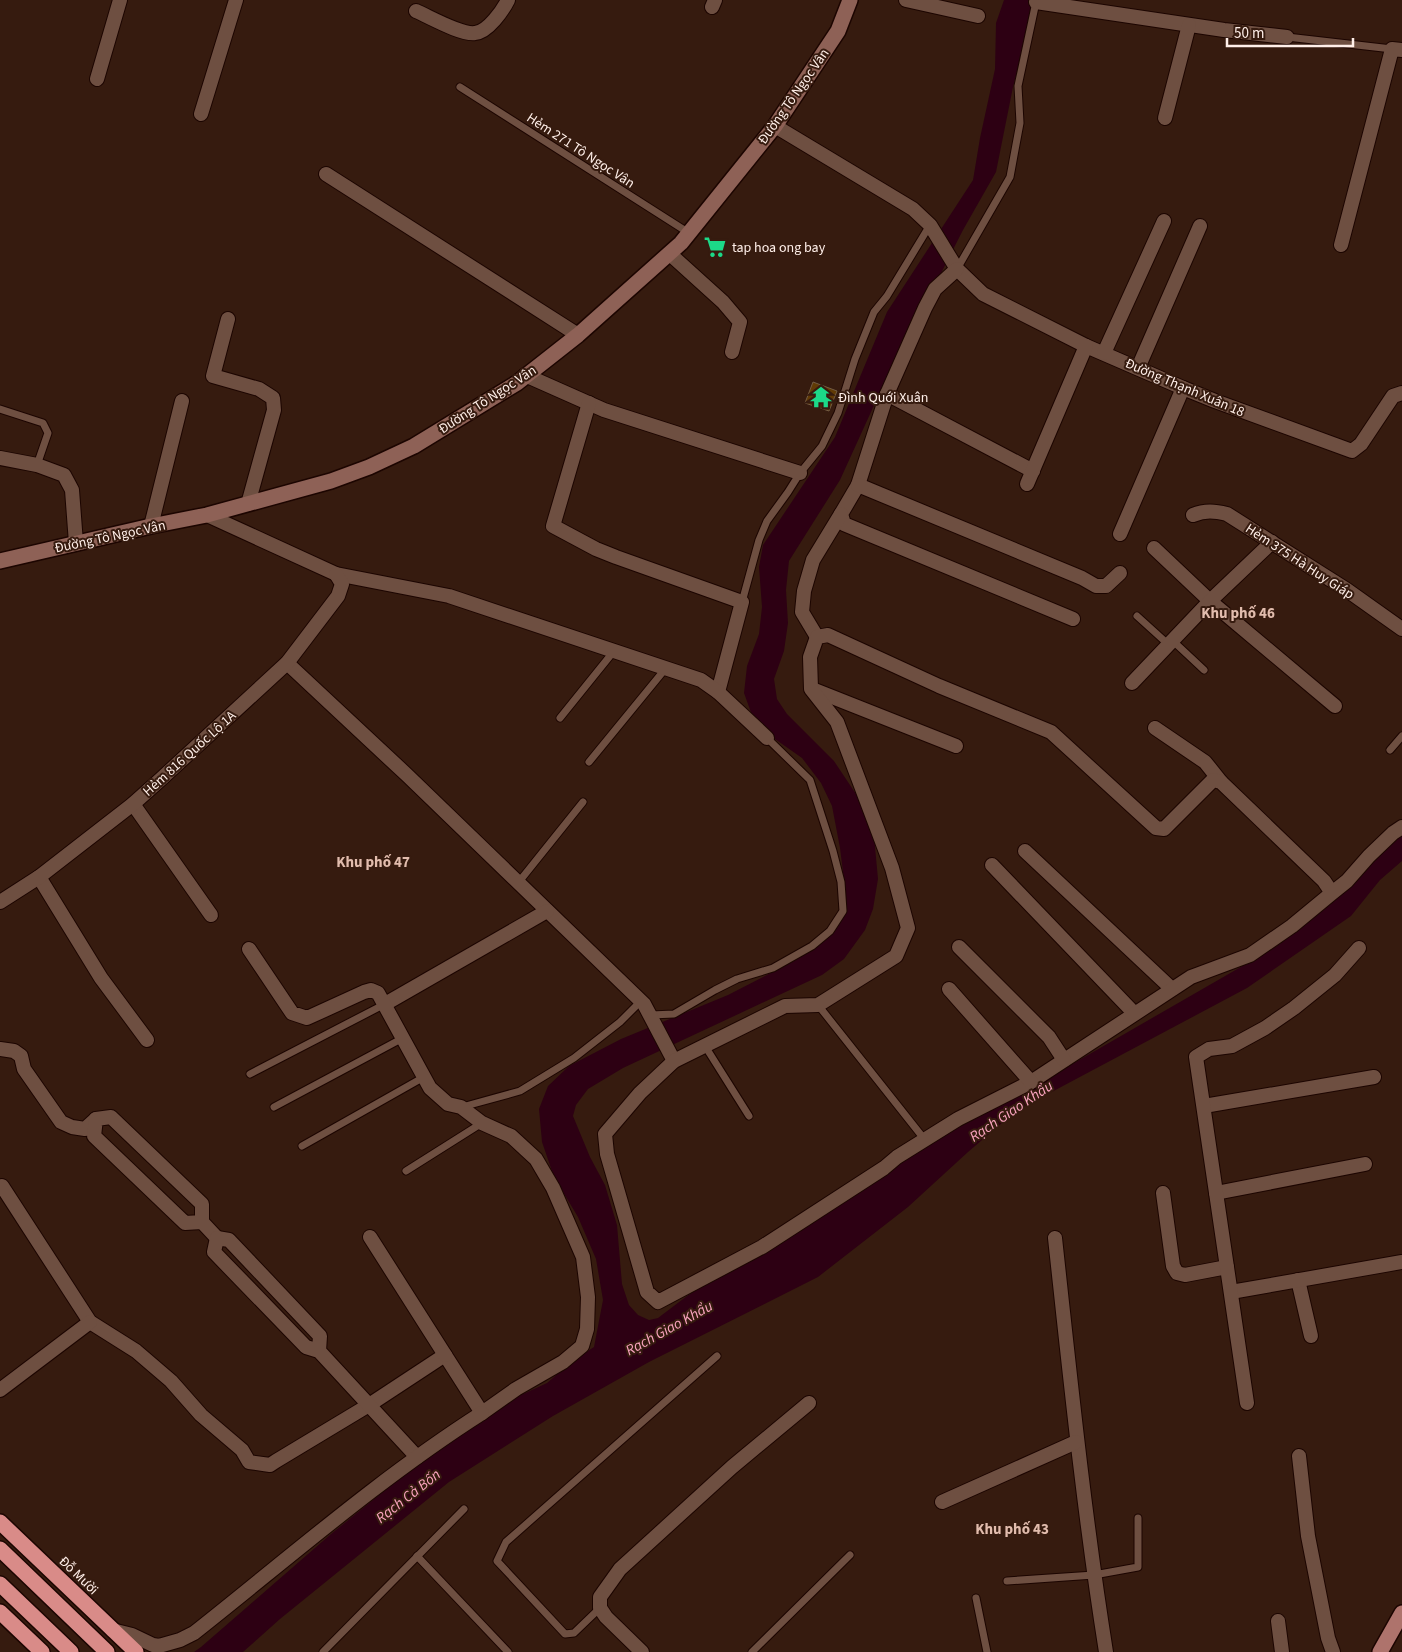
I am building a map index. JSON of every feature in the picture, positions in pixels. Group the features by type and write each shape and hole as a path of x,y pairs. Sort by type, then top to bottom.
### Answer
{"highway":[{"name":"Đỗ Mười","path":"0,1522 136,1652"},
{"path":"0,1549 107,1652"},
{"path":"0,1584 71,1652"},
{"path":"0,1612 42,1652"}],"main road":[{"path":"1380,1652 1402,1613"}],"street":[{"path":"97,79 120,0"},
{"path":"201,114 236,0"},
{"path":"416,11 454,29 476,34 485,29 502,12 508,0"},
{"name":"Đường Tô Ngọc Vân","path":"0,561 207,515 331,481 414,446 517,382 578,335 670,254 689,233 775,126 838,31 850,0"},
{"path":"906,0 978,16"},
{"path":"1036,1 1189,25 1287,37"},
{"path":"1165,118 1189,25"},
{"path":"1341,245 1397,49"},
{"name":"Đường Thạnh Xuân 18","path":"775,126 913,209 930,225 954,265 983,294 1086,346 1104,352 1183,388 1352,452 1361,444 1393,396 1402,392"},
{"path":"326,174 578,335"},
{"path":"1104,352 1164,221"},
{"path":"1138,368 1200,226"},
{"path":"670,254 723,302 740,322 732,352"},
{"path":"817,637 802,612 804,591 813,560 858,485 887,394 928,301 954,265"},
{"path":"228,319 213,376 259,388 272,398 274,410 248,504"},
{"path":"1027,484 1086,346"},
{"path":"525,375 590,402 604,410 800,473"},
{"path":"1120,534 1183,388"},
{"path":"887,394 1033,471"},
{"path":"151,526 182,401"},
{"path":"590,402 553,526 616,557 742,602 718,692"},
{"path":"0,458 37,465 64,475 72,490 76,543"},
{"path":"858,485 1082,578 1096,586 1106,586 1120,573"},
{"name":"Hẻm 375 Hà Huy Giáp","path":"1193,515 1209,511 1227,514 1347,590 1402,629"},
{"path":"841,514 844,524 1073,620"},
{"path":"207,515 336,574 449,596 701,680 718,692 767,738"},
{"path":"1132,683 1210,601 1272,542"},
{"path":"1154,548 1210,601 1335,706"},
{"name":"Hẻm 816 Quốc Lộ 1A","path":"0,902 39,877 133,804 287,663 338,596 342,584 336,574"},
{"path":"817,637 828,635 939,686 1052,732 1156,828 1164,829 1214,780 1221,782"},
{"path":"817,637 810,657 811,689 837,722 892,868 908,928 896,956 818,1005 785,1006 705,1046 673,1058 605,1134 607,1154 647,1292 658,1302 762,1247 925,1140 958,1120 1031,1082 1191,977 1250,955 1292,926 1332,894 1393,833 1402,827"},
{"path":"287,663 408,776 641,1001 651,1015 673,1058"},
{"path":"811,689 956,746"},
{"path":"1155,728 1205,762 1221,782 1324,881 1332,894"},
{"path":"133,804 211,915"},
{"path":"1025,851 1172,989"},
{"path":"992,865 1134,1013"},
{"path":"39,877 101,978 147,1040"},
{"path":"385,1004 547,911"},
{"path":"959,947 1050,1037 1064,1060"},
{"path":"1247,1403 1196,1058 1209,1049 1232,1046 1265,1028 1294,1008 1335,975 1359,948"},
{"path":"112,1630 132,1635 159,1646 180,1640 194,1633 338,1516 417,1457 516,1389 563,1362 582,1346 587,1329 588,1297 582,1257 553,1188 536,1159 511,1136 482,1123 461,1107 448,1104 430,1088 378,993 371,990 307,1018 292,1013 249,949"},
{"path":"949,989 1031,1082"},
{"path":"0,1049 14,1051 21,1056 24,1069 61,1122 72,1127 85,1129 96,1120 110,1117 202,1204 202,1222 217,1238 230,1240 320,1336 318,1351"},
{"path":"1204,1106 1374,1077"},
{"path":"96,1120 94,1136 185,1222 202,1222"},
{"path":"1216,1193 1365,1164"},
{"path":"2,1186 90,1322 136,1351 171,1382 201,1415 242,1450 249,1462 270,1465 369,1405 445,1355"},
{"path":"1163,1192 1173,1266 1177,1273 1185,1275 1227,1267"},
{"path":"370,1237 482,1413"},
{"path":"217,1238 214,1252 306,1347 318,1351 417,1457"},
{"path":"1055,1238 1076,1442 1106,1652"},
{"path":"1231,1292 1402,1262"},
{"path":"1298,1280 1311,1336"},
{"path":"0,1390 90,1322"},
{"path":"642,1652 606,1617 600,1608 600,1597 620,1569 732,1467 809,1403"},
{"path":"942,1502 1076,1442"},
{"path":"1299,1456 1308,1536 1328,1638 1333,1652"},
{"path":"1278,1621 1282,1652"}],"lane":[{"path":"954,265 1010,177 1020,123 1018,86 1036,1"},
{"path":"1287,37 1397,49"},
{"name":"Hẻm 271 Tô Ngọc Vân","path":"460,87 689,233"},
{"path":"742,602 764,527 800,473 822,446 838,413 854,359 874,312 887,296 930,225"},
{"path":"0,409 43,423 48,433 37,465"},
{"path":"1137,616 1204,670"},
{"path":"560,718 614,651"},
{"path":"589,762 666,668"},
{"path":"1390,750 1402,736"},
{"path":"651,1015 674,1014 737,979 773,968 812,946 830,931 843,911 839,874 810,780 767,738"},
{"path":"518,883 582,802"},
{"path":"461,1107 520,1092 574,1058 620,1022 641,1001"},
{"path":"250,1074 385,1004"},
{"path":"818,1005 925,1140"},
{"path":"274,1107 403,1037"},
{"path":"705,1046 749,1116"},
{"path":"302,1146 424,1076"},
{"path":"406,1171 482,1123"},
{"path":"600,1608 574,1633 565,1634 497,1561 500,1553 506,1542 717,1356"},
{"path":"323,1652 464,1509"},
{"path":"1007,1580 1094,1574 1138,1567 1138,1518"},
{"path":"752,1652 850,1555"},
{"path":"417,1556 508,1652"},
{"path":"976,1598 986,1652"}],"water":[{"path":"1004,0 1035,0 1013,87 996,172 963,230 876,401 840,480 789,561 786,590 788,623 784,651 774,679 777,699 787,714 834,761 858,797 874,836 878,879 873,909 865,930 844,959 822,975 623,1068 588,1089 576,1105 573,1116 590,1157 605,1185 617,1225 622,1284 629,1305 638,1315 649,1320 658,1318 687,1296 780,1238 958,1121 1055,1074 1277,946 1332,903 1377,850 1402,830 1402,861 1380,880 1351,916 1247,988 1016,1111 908,1207 818,1277 649,1362 553,1416 449,1482 280,1619 243,1652 194,1652 331,1534 431,1453 506,1402 547,1383 574,1360 594,1347 603,1300 596,1259 578,1217 554,1177 542,1142 539,1109 548,1086 569,1066 621,1039 728,995 796,960 831,934 844,915 846,896 832,806 821,783 802,758 765,732 753,718 744,693 747,666 759,634 762,607 759,567 763,545 835,437 887,312 973,180 995,69 996,23"}],"building":[{"name":"Đình Quới Xuân","path":"813,382 837,391 829,411 805,403"}],"place":[{"name":"tap hoa ong bay","path":"715,247"},
{"name":"Đình Quới Xuân","path":"821,397"}],"district":[{"name":"Khu phố 46","path":"1238,613"},
{"name":"Khu phố 47","path":"373,862"},
{"name":"Khu phố 43","path":"1012,1529"}],"water label":[{"name":"Rạch Giao Khẩu","path":"1011,1111"},
{"name":"Rạch Giao Khẩu","path":"669,1328"},
{"name":"Rạch Cả Bốn","path":"408,1496"}]}
